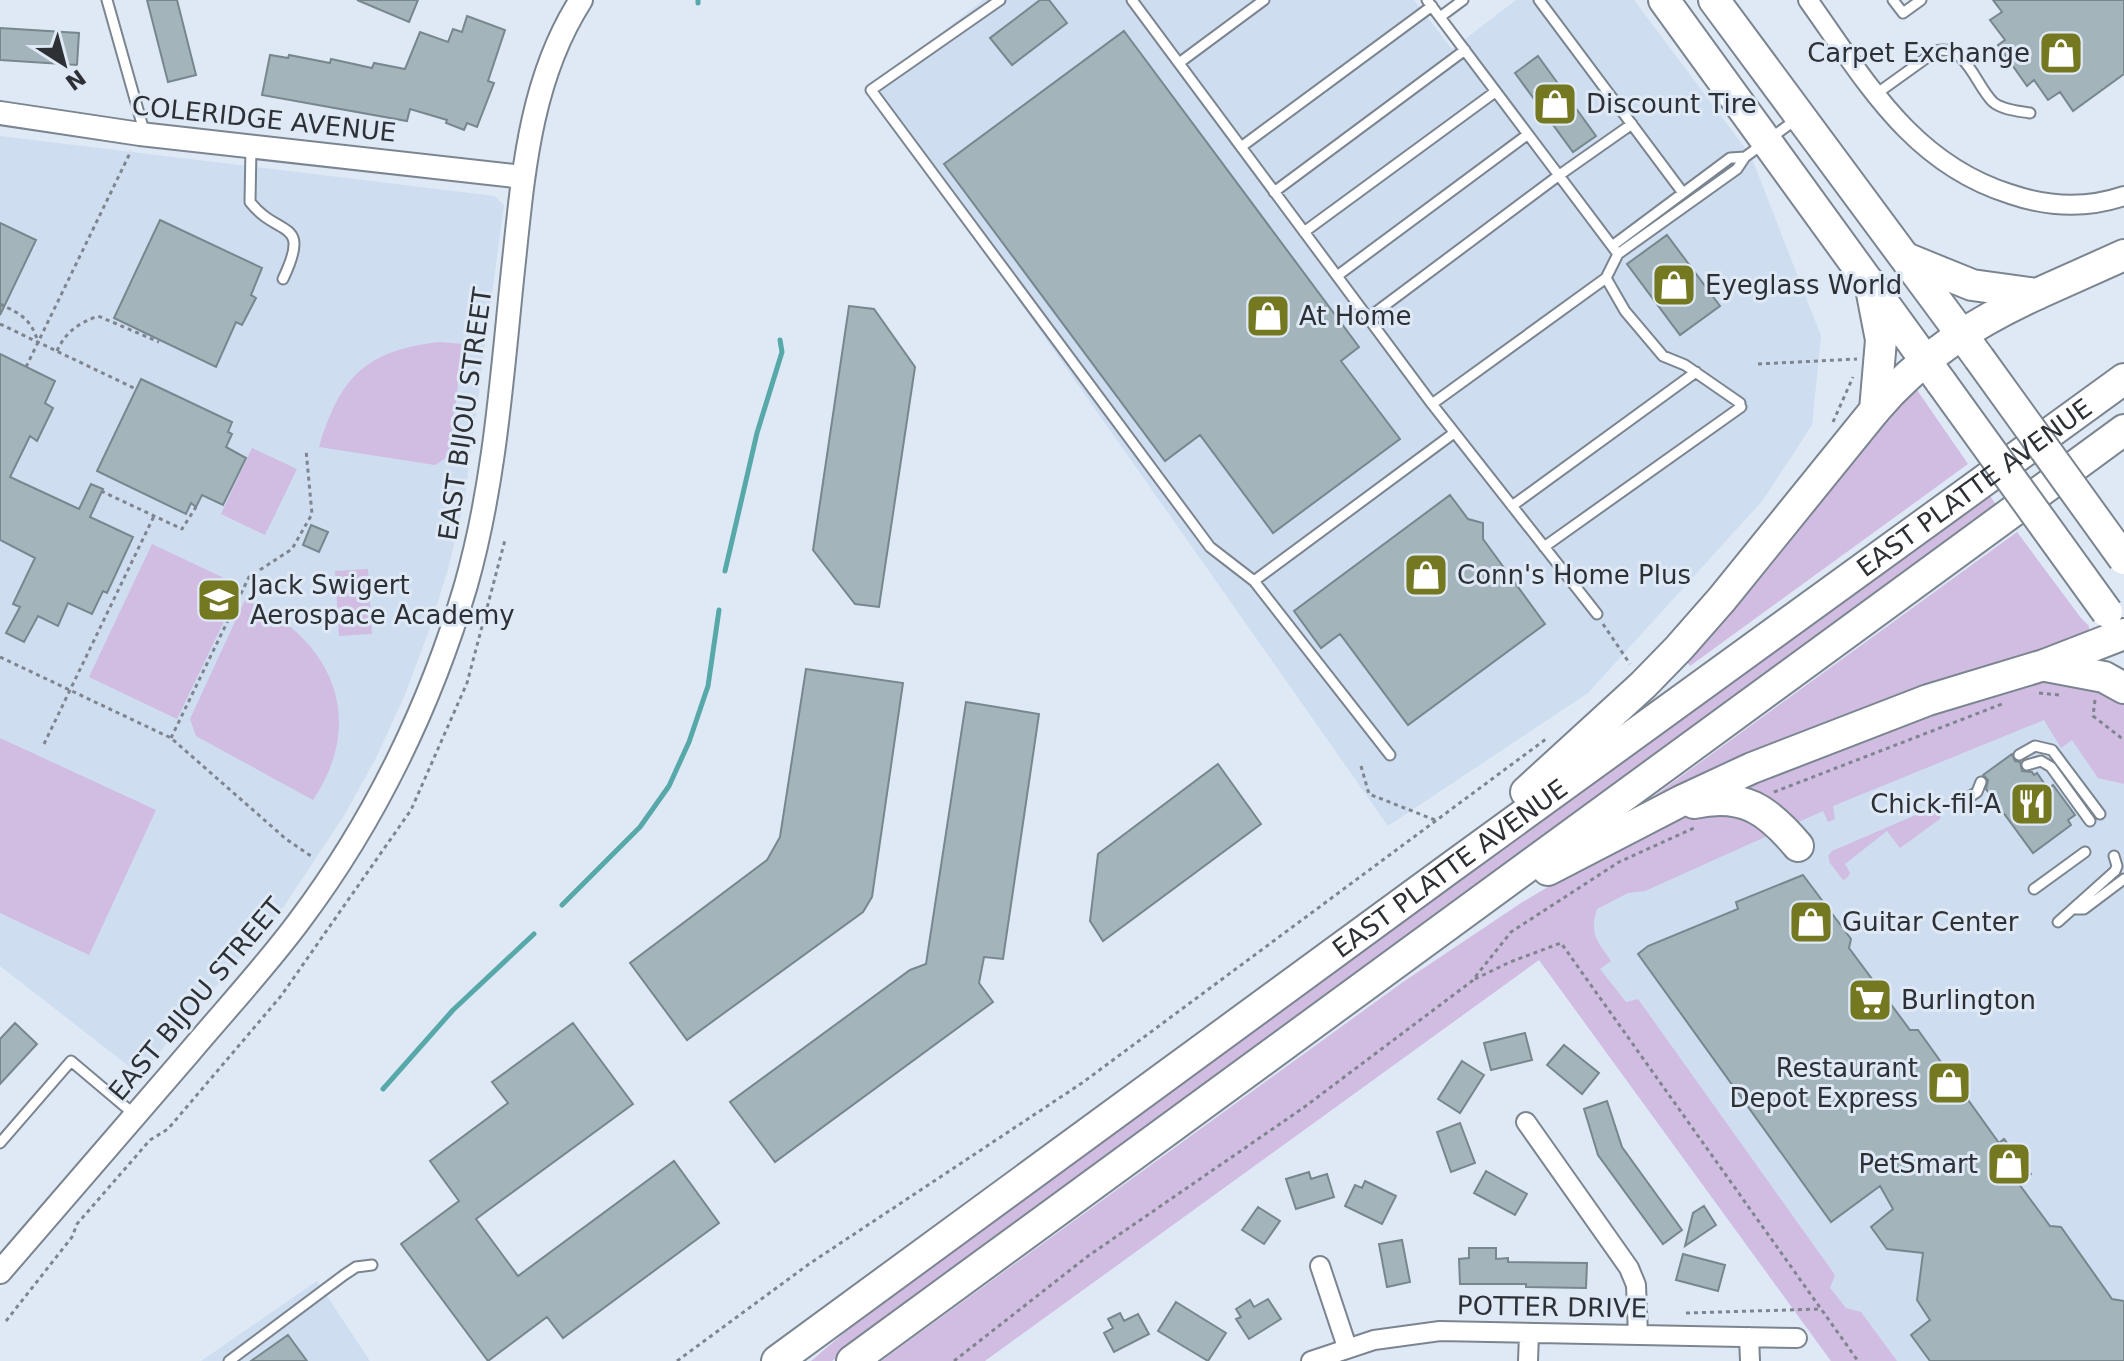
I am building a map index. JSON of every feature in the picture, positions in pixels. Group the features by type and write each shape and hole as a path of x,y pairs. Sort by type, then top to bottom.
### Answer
{"highway":[{"path":"1664,0 1757,149 1870,283 2120,629 2039,679"},
{"path":"1714,0 2124,559"},
{"path":"1450,868 1493,822 1643,685 1679,648 1900,380 1933,370 1970,346 2037,294 2124,255"},
{"path":"1905,258 1972,285 2037,294"},
{"path":"1870,283 1881,340 1875,410"},
{"name":"EAST PLATTE AVENUE","path":"777,1361 2124,379"},
{"name":"EAST PLATTE AVENUE","path":"852,1361 2124,430"},
{"path":"1452,923 1532,878 1752,768 1928,700 2039,679 2104,677 2124,688"},
{"path":"1661,812 1699,802 1740,800 1778,822 1798,846"}],"street":[{"name":"EAST BIJOU STREET","path":"0,1272 301,920 357,835 401,755 433,680 465,586 488,483 523,177 534,114 550,59 581,0"},
{"path":"1808,0 1876,94 1919,144 1958,172 2026,200 2050,204 2091,204 2124,196"},
{"name":"COLERIDGE AVENUE","path":"0,113 142,134 523,177"},
{"path":"1526,1122 1629,1268 1636,1285 1638,1335"},
{"path":"1320,1266 1347,1347"},
{"name":"POTTER DRIVE","path":"1311,1361 1347,1347 1421,1333 1797,1338"},
{"path":"1528,1361 1529,1334"},
{"path":"1749,1337 1750,1361"}],"lane":[{"path":"107,0 142,134"},
{"path":"1000,0 871,90 1210,547 1254,581 1390,755"},
{"path":"1132,0 1432,404 1597,614"},
{"path":"1179,63 1264,0"},
{"path":"1440,17 1463,0"},
{"path":"1539,0 1683,193"},
{"path":"1893,0 1903,13 1921,0"},
{"path":"1241,147 1429,3 1615,250"},
{"path":"1876,94 1936,51 1944,49 1958,54 1998,106 2030,113"},
{"path":"1274,192 1465,50"},
{"path":"1304,232 1495,92"},
{"path":"1615,250 1737,169 1757,149 1800,116"},
{"path":"1368,318 1632,124"},
{"path":"1337,276 1527,135"},
{"path":"252,145 250,202 294,238 294,256 283,279"},
{"path":"1432,404 1606,278 1615,250 1683,193 1730,158 1757,149"},
{"path":"1544,547 1741,405 1696,372 1663,356 1625,311 1606,278"},
{"path":"1512,506 1696,372"},
{"path":"1254,581 1454,433"},
{"path":"2019,755 2035,746 2052,750 2100,814"},
{"path":"2027,765 2038,761 2051,767 2090,821"},
{"path":"1975,791 1988,792"},
{"path":"2034,889 2085,852"},
{"path":"2058,922 2115,871 2114,856"},
{"path":"2074,909 2084,909 2124,879"},
{"path":"0,1143 71,1061 135,1115"},
{"path":"229,1361 344,1275 356,1267 372,1265"}],"path":[{"path":"26,367 142,134"},
{"path":"0,304 24,315 31,323 38,342"},
{"path":"57,351 63,337 72,328 98,316 159,342"},
{"path":"0,324 136,389"},
{"path":"1758,364 1857,359"},
{"path":"1830,427 1855,373"},
{"path":"171,738 249,577 292,549 312,514 306,450"},
{"path":"101,491 182,529 196,507"},
{"path":"44,744 154,516"},
{"path":"303,531 308,534"},
{"path":"1597,614 1632,667"},
{"path":"0,657 171,738 286,839 314,858"},
{"path":"2039,679 2065,695"},
{"path":"2096,698 2093,716 2124,740"},
{"path":"1748,804 2004,704"},
{"path":"677,1361 809,1264 1082,1083 1550,736"},
{"path":"1361,766 1369,794 1436,820"},
{"path":"1472,981 1511,932 1619,862 1705,823"},
{"path":"954,1361 1088,1256 1303,1108 1472,981 1510,962 1561,943 1858,1361"},
{"path":"1686,1313 1821,1309"}],"shaded area":[{"path":"983,0 1414,0 1452,49 1516,0 1634,0 1751,156 1821,336 1812,425 1763,500 1588,693 1388,826 871,90"},
{"name":"Jack Swigert Aerospace Academy","path":"0,136 495,196 504,205 464,503 429,631 404,697 376,758 345,814 283,908 140,1075 0,966"},
{"path":"440,342 463,344 449,456 435,465 319,447 336,402 360,371 393,352"},
{"path":"1916,383 1917,390 1968,464 1690,666 1685,659"},
{"path":"252,448 297,469 265,535 221,514"},
{"path":"1983,486 1999,509 1589,805 832,1361 811,1361 930,1260"},
{"path":"2017,532 2089,626 2089,633 1659,797 1654,796"},
{"path":"152,544 241,586 177,719 89,677"},
{"path":"368,569 372,634 339,636 335,571"},
{"path":"245,600 275,616 300,635 319,658 332,683 338,710 338,739 329,769 313,800 196,736 190,719"},
{"path":"2079,680 2124,702 2124,784 2098,778 2072,740 2061,748 2044,720 1833,806 1835,819 1828,822 1823,811 1645,891 1628,893 1597,909 1594,931 1611,961 1600,969 1626,1002 1638,999 1835,1275 1830,1288 1846,1308 1861,1312 1897,1361 1831,1361 1539,960 985,1361 881,1361 1403,982 1521,903 1636,834 1717,795 1874,734 2035,681"},
{"path":"2124,702 2124,1361 1831,1361 1539,960 1636,834 1803,760"},
{"path":"0,738 156,810 89,955 0,913"},
{"path":"1932,808 1941,814 1940,819 1900,848 1887,831 1845,864 1850,873 1847,878 1843,880 1830,863 1828,856 1832,851"},
{"path":"317,1281 370,1361 201,1361"}],"building":[{"path":"147,0 177,0 196,75 168,82"},
{"path":"357,0 418,0 409,22"},
{"path":"1040,0 1049,0 1067,23 1012,65 990,38"},
{"name":"Carpet Exchange","path":"1993,0 2124,0 2124,74 2073,111 2060,92 2048,100 2034,80 2027,86 1998,45 2005,40 1990,20 2002,12"},
{"path":"467,16 505,30 488,81 494,83 477,127 467,123 464,130 446,123 447,120 410,109 407,121 262,95 270,55 288,58 289,55 330,63 331,59 372,68 374,63 405,69 420,32 448,42 453,29 462,32"},
{"path":"0,28 79,33 77,65 0,60"},
{"path":"1124,31 1359,347 1341,361 1400,439 1273,533 1200,435 1165,461 944,164"},
{"name":"Discount Tire","path":"1538,56 1596,136 1573,152 1515,73"},
{"path":"160,220 262,268 251,295 256,298 242,325 236,322 216,367 114,318"},
{"path":"0,223 36,240 0,315"},
{"name":"Eyeglass World","path":"1667,235 1720,306 1680,335 1627,264"},
{"path":"849,306 874,309 915,367 879,607 855,604 813,550"},
{"path":"0,354 55,381 45,403 53,408 37,441 30,436 10,477 79,509 91,484 103,489 90,517 133,537 107,593 103,591 92,614 68,603 58,626 38,616 24,642 6,633 20,607 13,604 35,558 0,540"},
{"path":"141,379 232,422 228,432 232,434 226,447 246,458 223,505 202,495 196,507 191,503 186,514 97,471"},
{"name":"Conn's Home Plus","path":"1450,495 1468,519 1483,523 1483,539 1545,624 1408,725 1340,634 1321,648 1294,611"},
{"path":"311,525 328,532 319,552 303,545"},
{"path":"806,669 903,683 872,897 863,912 687,1040 630,963 767,860 780,837"},
{"path":"966,702 1039,714 1003,959 984,957 979,983 993,1002 775,1162 730,1102 910,970 926,964"},
{"name":"Chick-fil-A","path":"2012,754 2015,761 2020,762 2022,771 2037,773 2048,789 2053,785 2075,815 2068,820 2071,825 2033,853 1986,789 1988,780 1983,775"},
{"path":"1218,764 1261,824 1103,941 1090,921 1098,854"},
{"path":"1803,875 1851,939 1849,948 1910,1030 1918,1030 1999,1143 2004,1139 2031,1174 2019,1184 2050,1226 2061,1227 2112,1299 2124,1301 2124,1361 1930,1361 1911,1335 1930,1320 1917,1300 1923,1253 1887,1249 1871,1227 1893,1209 1880,1186 1831,1222 1638,954 1648,946 1738,909 1736,902"},
{"path":"15,1023 37,1044 0,1084 0,1039"},
{"path":"573,1023 633,1104 476,1219 518,1276 674,1161 719,1223 563,1338 547,1317 488,1361 401,1244 459,1201 430,1161 508,1103 492,1082"},
{"path":"1525,1033 1532,1060 1491,1070 1484,1043"},
{"path":"1564,1045 1599,1073 1582,1094 1547,1065"},
{"path":"1462,1061 1484,1075 1460,1113 1438,1099"},
{"path":"1607,1101 1622,1147 1682,1230 1663,1244 1598,1155 1584,1109"},
{"path":"1460,1123 1475,1163 1451,1172 1437,1132"},
{"path":"1486,1171 1527,1194 1515,1215 1474,1193"},
{"path":"1309,1172 1311,1179 1327,1174 1334,1197 1296,1209 1286,1179"},
{"path":"1365,1181 1396,1196 1382,1224 1345,1206 1355,1185 1362,1188"},
{"path":"1704,1206 1716,1225 1685,1246 1693,1213"},
{"path":"1258,1207 1280,1221 1264,1244 1242,1230"},
{"path":"1402,1240 1410,1282 1387,1287 1379,1244"},
{"path":"1469,1248 1496,1248 1496,1259 1508,1258 1508,1262 1587,1263 1586,1288 1460,1284 1459,1259 1469,1258"},
{"path":"1683,1254 1725,1265 1718,1291 1676,1280"},
{"path":"1268,1299 1281,1319 1249,1339 1236,1319 1241,1317 1236,1309 1250,1300 1254,1307"},
{"path":"1176,1302 1226,1333 1208,1361 1158,1331"},
{"path":"1120,1313 1124,1321 1138,1314 1149,1334 1114,1352 1104,1333 1113,1328 1108,1319"},
{"path":"288,1335 307,1361 251,1361"}],"waterway":[{"path":"725,571 757,433 782,352 780,340"},
{"path":"562,905 640,827 669,786 689,742 708,686 719,610"},
{"path":"383,1089 453,1010 534,934"}],"place":[{"name":"Carpet Exchange","path":"2061,53"},
{"name":"Discount Tire","path":"1555,104"},
{"name":"Eyeglass World","path":"1674,285"},
{"name":"At Home","path":"1268,316"},
{"name":"Conn's Home Plus","path":"1426,575"},
{"name":"Jack Swigert Aerospace Academy","path":"219,600"},
{"name":"Chick-fil-A","path":"2032,804"},
{"name":"Guitar Center","path":"1811,922"},
{"name":"Burlington","path":"1870,1000"},
{"name":"Restaurant Depot Express","path":"1949,1083"},
{"name":"PetSmart","path":"2009,1164"}]}
